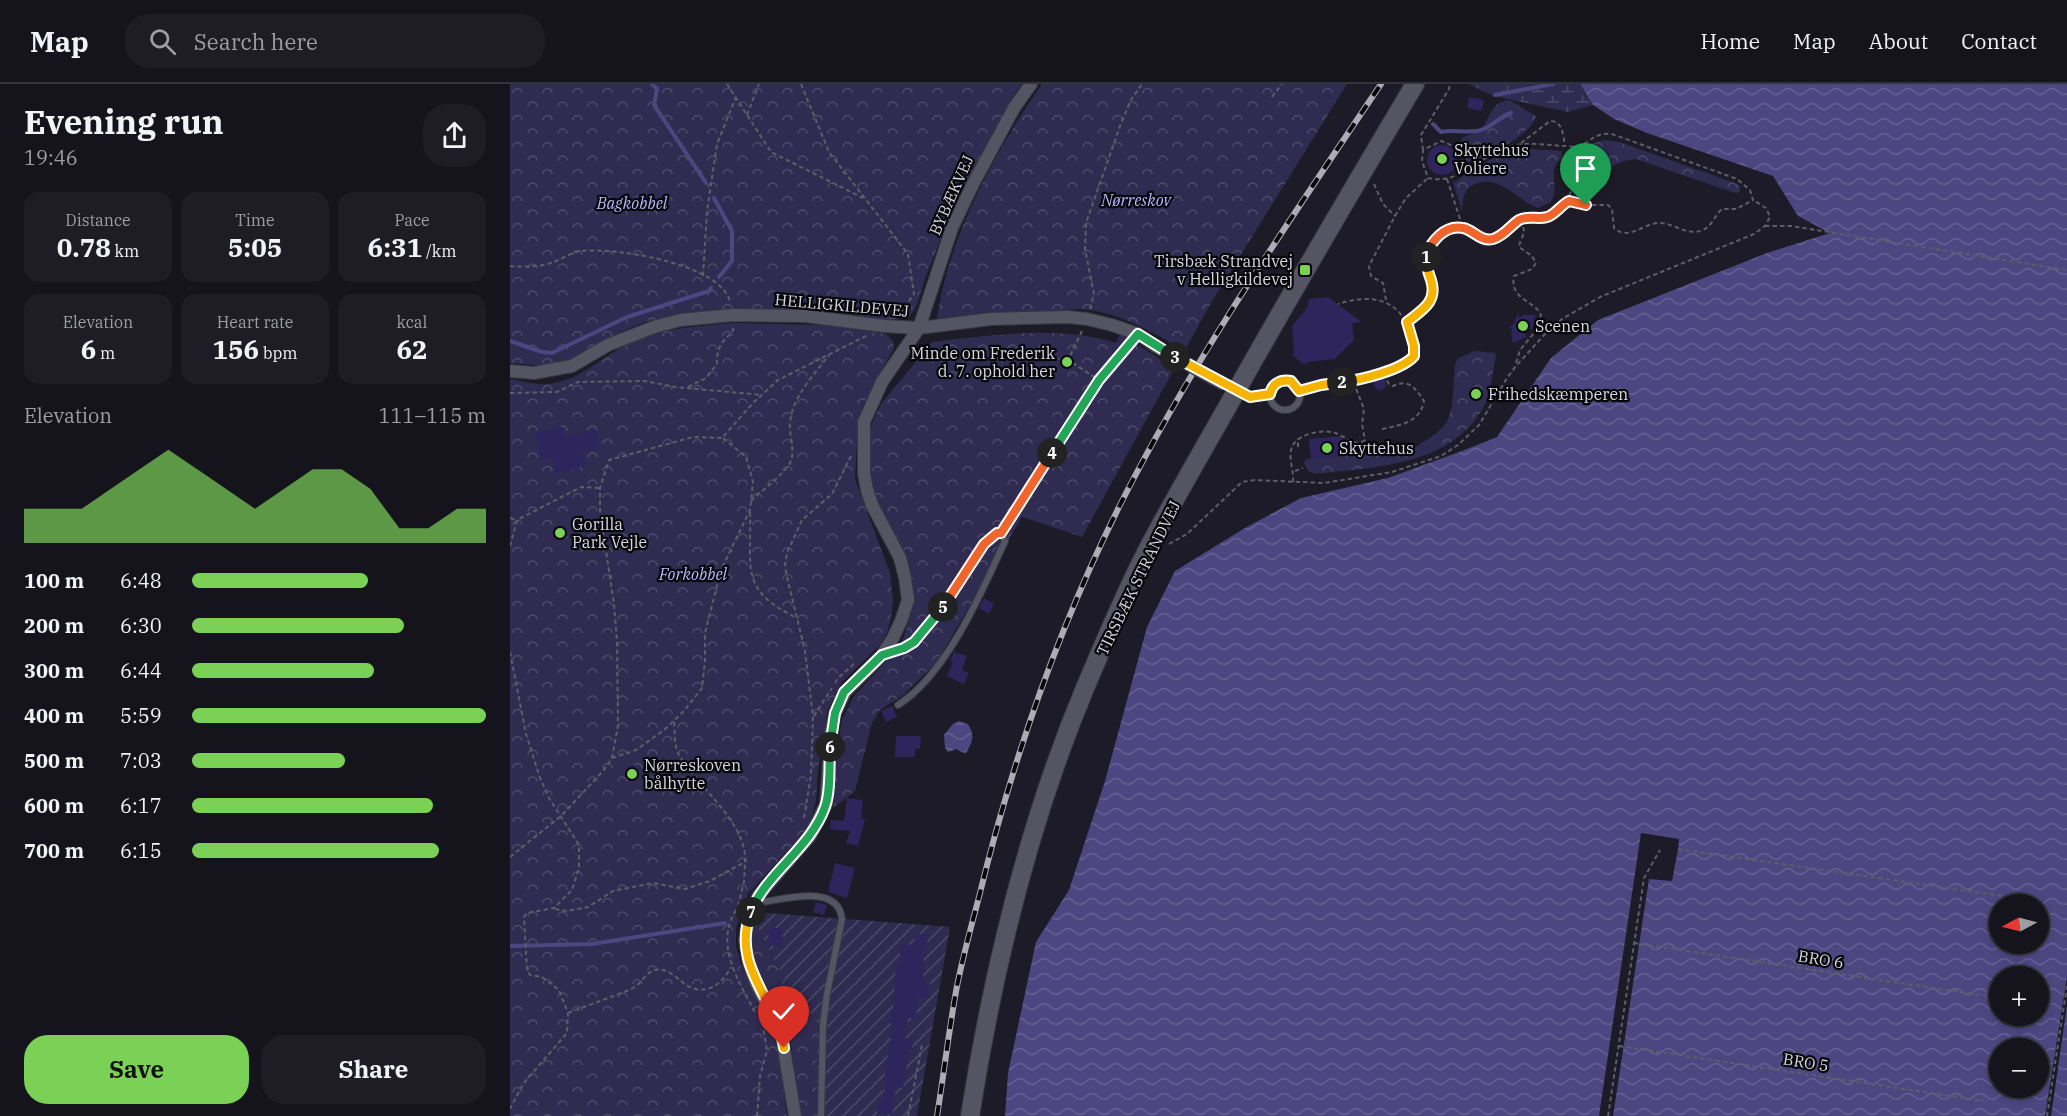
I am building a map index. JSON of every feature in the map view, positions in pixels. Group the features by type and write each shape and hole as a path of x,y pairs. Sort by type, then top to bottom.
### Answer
{"street":[{"name":"BYBÆKVEJ","path":"795,1116 782,1036 749,964 745,941 750,901 758,896 810,836 820,818 826,804 831,732 835,713 844,692 882,655 894,638 908,600 900,558 872,505 867,490 864,474 864,422 882,382 919,328 952,228 989,151 1031,84"},
{"name":"TIRSBÆK STRANDVEJ","path":"970,1116 996,974 1026,860 1050,782 1084,691 1150,545 1229,387 1415,84"},
{"name":"HELLIGKILDEVEJ","path":"510,371 534,373 572,366 608,345 654,327 708,316 805,316 919,328 991,319 1068,317 1112,325 1138,334 1229,387"}],"lane":[{"path":"1282,381 1291,381 1299,391 1298,403 1290,409 1276,407 1270,399 1274,385 1282,381"},
{"path":"1229,387 1250,397 1270,394"},
{"path":"882,655 914,642 938,614 984,544 997,533 1001,533 1005,541 955,639 923,684 910,698 898,705"},
{"path":"750,901 816,895 829,898 837,903 841,910 842,919 823,1025 822,1116"}],"path":[{"path":"727,84 771,152 865,199"},
{"path":"747,115 759,84"},
{"path":"722,438 778,380 896,320 914,294 908,254 829,152 801,84"},
{"path":"1099,380 1068,360 1087,319 1094,294 1085,249 1086,223 1120,126 1131,100 1142,84"},
{"path":"1272,97 1282,84"},
{"path":"1428,178 1422,161 1424,150 1421,135 1450,84"},
{"path":"703,276 706,211 717,144 736,97"},
{"path":"1386,302 1383,283 1371,276 1368,270 1380,242 1406,198 1428,178 1446,179 1465,171 1507,147 1530,139 1550,121 1558,122 1565,146"},
{"path":"1519,144 1578,146 1596,135 1612,134 1733,177 1745,184 1750,190 1753,201"},
{"path":"1424,150 1441,141 1454,145 1460,153 1465,171"},
{"path":"1569,201 1569,192 1580,175 1578,146"},
{"path":"1367,165 1383,204 1395,216"},
{"path":"1150,545 1169,544 1187,534 1242,482 1255,480 1324,483 1374,476 1441,456 1458,445 1479,425 1516,366 1545,334 1573,312 1600,297 1754,234 1769,221 1769,212 1762,204 1753,201 1736,209 1722,209 1703,230 1688,231 1657,223 1638,231 1624,232 1614,228 1613,213 1608,205 1586,205 1569,201 1550,216 1525,218 1501,235 1491,239 1480,238 1463,228 1446,179"},
{"path":"1516,366 1520,350 1534,333 1541,315 1537,308 1524,300 1513,283 1514,276 1532,269 1536,263 1532,256 1519,247 1525,233 1520,220"},
{"path":"1765,226 1791,226 2067,270"},
{"path":"1407,322 1433,298 1433,287 1426,260 1430,244 1446,231 1463,228"},
{"path":"510,266 549,264 578,251 613,250 639,254 679,266 717,283 728,294 734,330 720,346 716,356 717,364 706,378 688,387"},
{"path":"1299,391 1321,385 1353,381 1406,363 1414,356 1414,346 1407,322 1386,302 1378,299 1356,299 1338,304"},
{"path":"1001,533 1099,380 1138,334"},
{"path":"751,501 791,461 792,447 789,427 791,411 829,354"},
{"path":"1382,372 1389,384 1393,386 1407,382 1415,388 1424,401 1422,409 1409,423 1382,429"},
{"path":"510,393 557,392 578,382 645,381 762,395"},
{"path":"1293,482 1291,453 1292,446 1298,438 1330,431 1347,440 1359,443 1365,440 1362,424 1364,409 1353,381"},
{"path":"510,856 561,816 603,771 612,758 618,726 617,642 614,604 600,511 600,488 609,460 693,437 722,438 746,457 753,482 749,565 753,582 764,598 778,609 797,618"},
{"path":"1298,438 1298,447"},
{"path":"802,824 807,807 811,775 813,717 809,677 785,566 791,540 802,520 832,494 850,455 863,448"},
{"path":"1294,472 1303,468"},
{"path":"510,518 517,520 581,487 600,488"},
{"path":"612,758 636,750 674,721 702,688 705,633 721,570 750,510"},
{"path":"510,546 517,520"},
{"path":"510,652 526,734 549,798 579,845 579,868 572,890 554,908"},
{"path":"674,721 677,751 735,828 746,850 744,882 727,939 731,967 757,1015"},
{"path":"1678,849 1989,894"},
{"path":"1608,1116 1644,878 1660,850"},
{"path":"510,1109 523,1084 567,1033 568,1013 559,990 542,977 530,975 527,970 524,917 526,913 554,908 567,911 588,907 613,891 653,883 686,890 710,881 745,862"},
{"path":"738,908 750,901"},
{"name":"BRO 6","path":"1634,942 1989,996"},
{"path":"568,1013 634,988 647,973 663,970 687,986 705,989 717,986 725,979 731,967"},
{"path":"2047,1116 2067,986"},
{"path":"757,1116 760,1076 767,1052 762,1025"},
{"path":"908,1116 922,1045"},
{"name":"BRO 5","path":"1619,1046 1984,1101"}],"green space":[{"name":"Bagkobbel","path":"510,84 1022,84 1009,103 947,223 916,307 909,317 880,321 719,309 648,321 625,330 571,360 546,366 510,363"},
{"name":"Nørreskov","path":"1042,84 1347,84 1212,301 1185,350 1121,318 1080,309 937,318 952,256 976,195 1007,137"},
{"path":"1468,84 1579,84 1593,105 1568,112 1494,96"},
{"path":"1509,100 1536,116 1533,123 1507,145 1467,162 1460,145 1463,137 1478,131 1497,105"},
{"path":"1604,140 1619,142 1735,183 1740,186 1740,191 1732,192 1636,159 1624,161 1593,173 1585,160 1584,150 1591,144"},
{"path":"1529,149 1562,151 1562,158 1555,168 1555,190 1551,202 1538,208 1500,185 1484,182 1468,189 1463,199 1462,211 1453,183 1498,156"},
{"name":"Forkobbel","path":"731,323 826,325 886,334 893,341 894,348 858,419 855,479 890,573 893,601 891,619 887,633 879,646 842,682 827,712 816,802 809,824 801,836 748,894 736,928 736,946 742,968 769,1022 778,1047 787,1116 510,1116 510,379 537,384 558,382 582,373 625,345 647,336 683,328"},
{"path":"1048,333 1071,334 1116,343 1121,333 1174,369 1082,537 1022,517 936,663 903,695 880,710 872,723 855,791 833,808 837,749 842,720 854,696 901,645 912,611 914,592 911,574 873,490 867,458 872,423 881,404 932,342 1001,334"},
{"path":"1475,351 1495,353 1490,391 1486,402 1472,423 1455,439 1435,451 1388,465 1315,474 1308,471 1304,463 1306,459 1343,456 1353,452 1368,453 1416,447 1437,433 1447,422 1452,407 1455,365 1458,358"},
{"path":"754,912 950,927 917,1116 817,1116 817,1023 785,980 753,919"},
{"path":"753,919 785,980 817,1023 817,1116 801,1116 789,1032 756,974 751,940"}],"water":[{"path":"1580,84 2067,84 2067,1116 1005,1116 1008,1073 1036,942 1069,890 1105,781 1147,627 1175,571 1245,528 1301,498 1388,478 1497,437 1551,358 1598,320 1767,253 1830,233 1798,216 1773,176 1647,133 1614,119 1593,105"},
{"path":"959,721 968,724 972,732 972,742 966,753 957,749 948,752 945,748 944,735 953,724"}],"pier":[{"path":"1641,833 1679,839 1678,849 1672,881 1649,879 1613,1116 1599,1116"},
{"path":"2067,977 2067,1005 2051,1116 2045,1116"}],"building":[{"path":"1469,97 1484,100 1481,111 1467,108"},
{"name":"Skyttehus Voliere","path":"1442,145 1453,149 1457,160 1453,171 1442,175 1431,171 1427,160 1431,149"},
{"path":"1328,297 1362,322 1352,323 1354,340 1335,359 1308,362 1305,365 1292,355 1294,352 1292,326 1308,307 1310,299"},
{"name":"Scenen","path":"1518,313 1519,318 1523,315 1536,315 1532,329 1523,329 1526,337 1513,343 1512,328 1509,328"},
{"path":"1382,378 1386,384 1382,390 1378,390 1374,382"},
{"path":"561,426 564,437 595,429 600,447 582,452 586,466 556,474 552,458 541,460 535,433"},
{"name":"Skyttehus","path":"1342,436 1343,456 1311,459 1309,439"},
{"path":"984,598 994,604 989,614 979,608"},
{"path":"954,652 967,656 962,670 969,673 964,684 947,676 953,662 950,661"},
{"path":"892,706 897,717 886,722 881,711"},
{"path":"896,736 921,736 920,749 915,749 915,757 895,757"},
{"name":"Nørreskoven bålhytte","path":"630,765 636,765 640,772 636,779 630,779 626,775 626,769"},
{"path":"847,798 863,800 861,819 865,819 858,846 846,843 850,831 830,829 831,820 844,821"},
{"path":"835,863 855,868 847,898 828,892"},
{"path":"816,902 827,905 824,915 813,912"},
{"path":"768,928 782,928 783,945 769,946"},
{"path":"916,933 928,935 923,981 930,983 929,997 918,997 916,1019 908,1018 905,1038 913,1040 912,1050 909,1050 903,1088 896,1087 892,1115 877,1113 879,1099 883,1100 893,1024 889,1023 891,1010 893,1010 896,962 899,962 901,944 913,945"}],"waterway":[{"path":"652,84 657,89 654,105 706,183"},
{"path":"1495,95 1553,84"},
{"path":"1433,124 1441,132 1476,131 1485,129 1511,113"},
{"path":"714,198 732,231 732,261 719,277"},
{"path":"510,341 552,353 627,317 709,291 711,288"},
{"path":"510,946 592,944 725,923"}],"railway":[{"path":"937,1116 957,986 992,846 1039,695 1078,596 1122,501 1181,393 1245,289 1381,84"}],"place":[{"name":"Skyttehus Voliere","path":"1442,159"},
{"name":"Tirsbæk Strandvej v Helligkildevej","path":"1305,270"},
{"name":"Scenen","path":"1523,326"},
{"name":"Minde om Frederik d. 7. ophold her","path":"1067,362"},
{"name":"Frihedskæmperen","path":"1476,394"},
{"name":"Skyttehus","path":"1327,448"},
{"name":"Gorilla Park Vejle","path":"560,533"},
{"name":"Nørreskoven bålhytte","path":"632,774"}],"route":[{"path":"784,1048 782,1036 749,964 745,941 747,921 758,896 810,836 826,804 831,732 835,713 844,692 882,655 914,642 938,614 984,544 989,538 1001,533 1099,380 1138,334 1157,347 1250,397 1270,394 1274,385 1286,380 1291,381 1299,391 1321,385 1353,381 1399,366 1414,356 1414,346 1407,322 1433,298 1433,287 1426,265 1426,256 1430,244 1441,233 1463,228 1480,238 1491,239 1501,235 1522,219 1550,216 1569,201 1586,205"}]}
